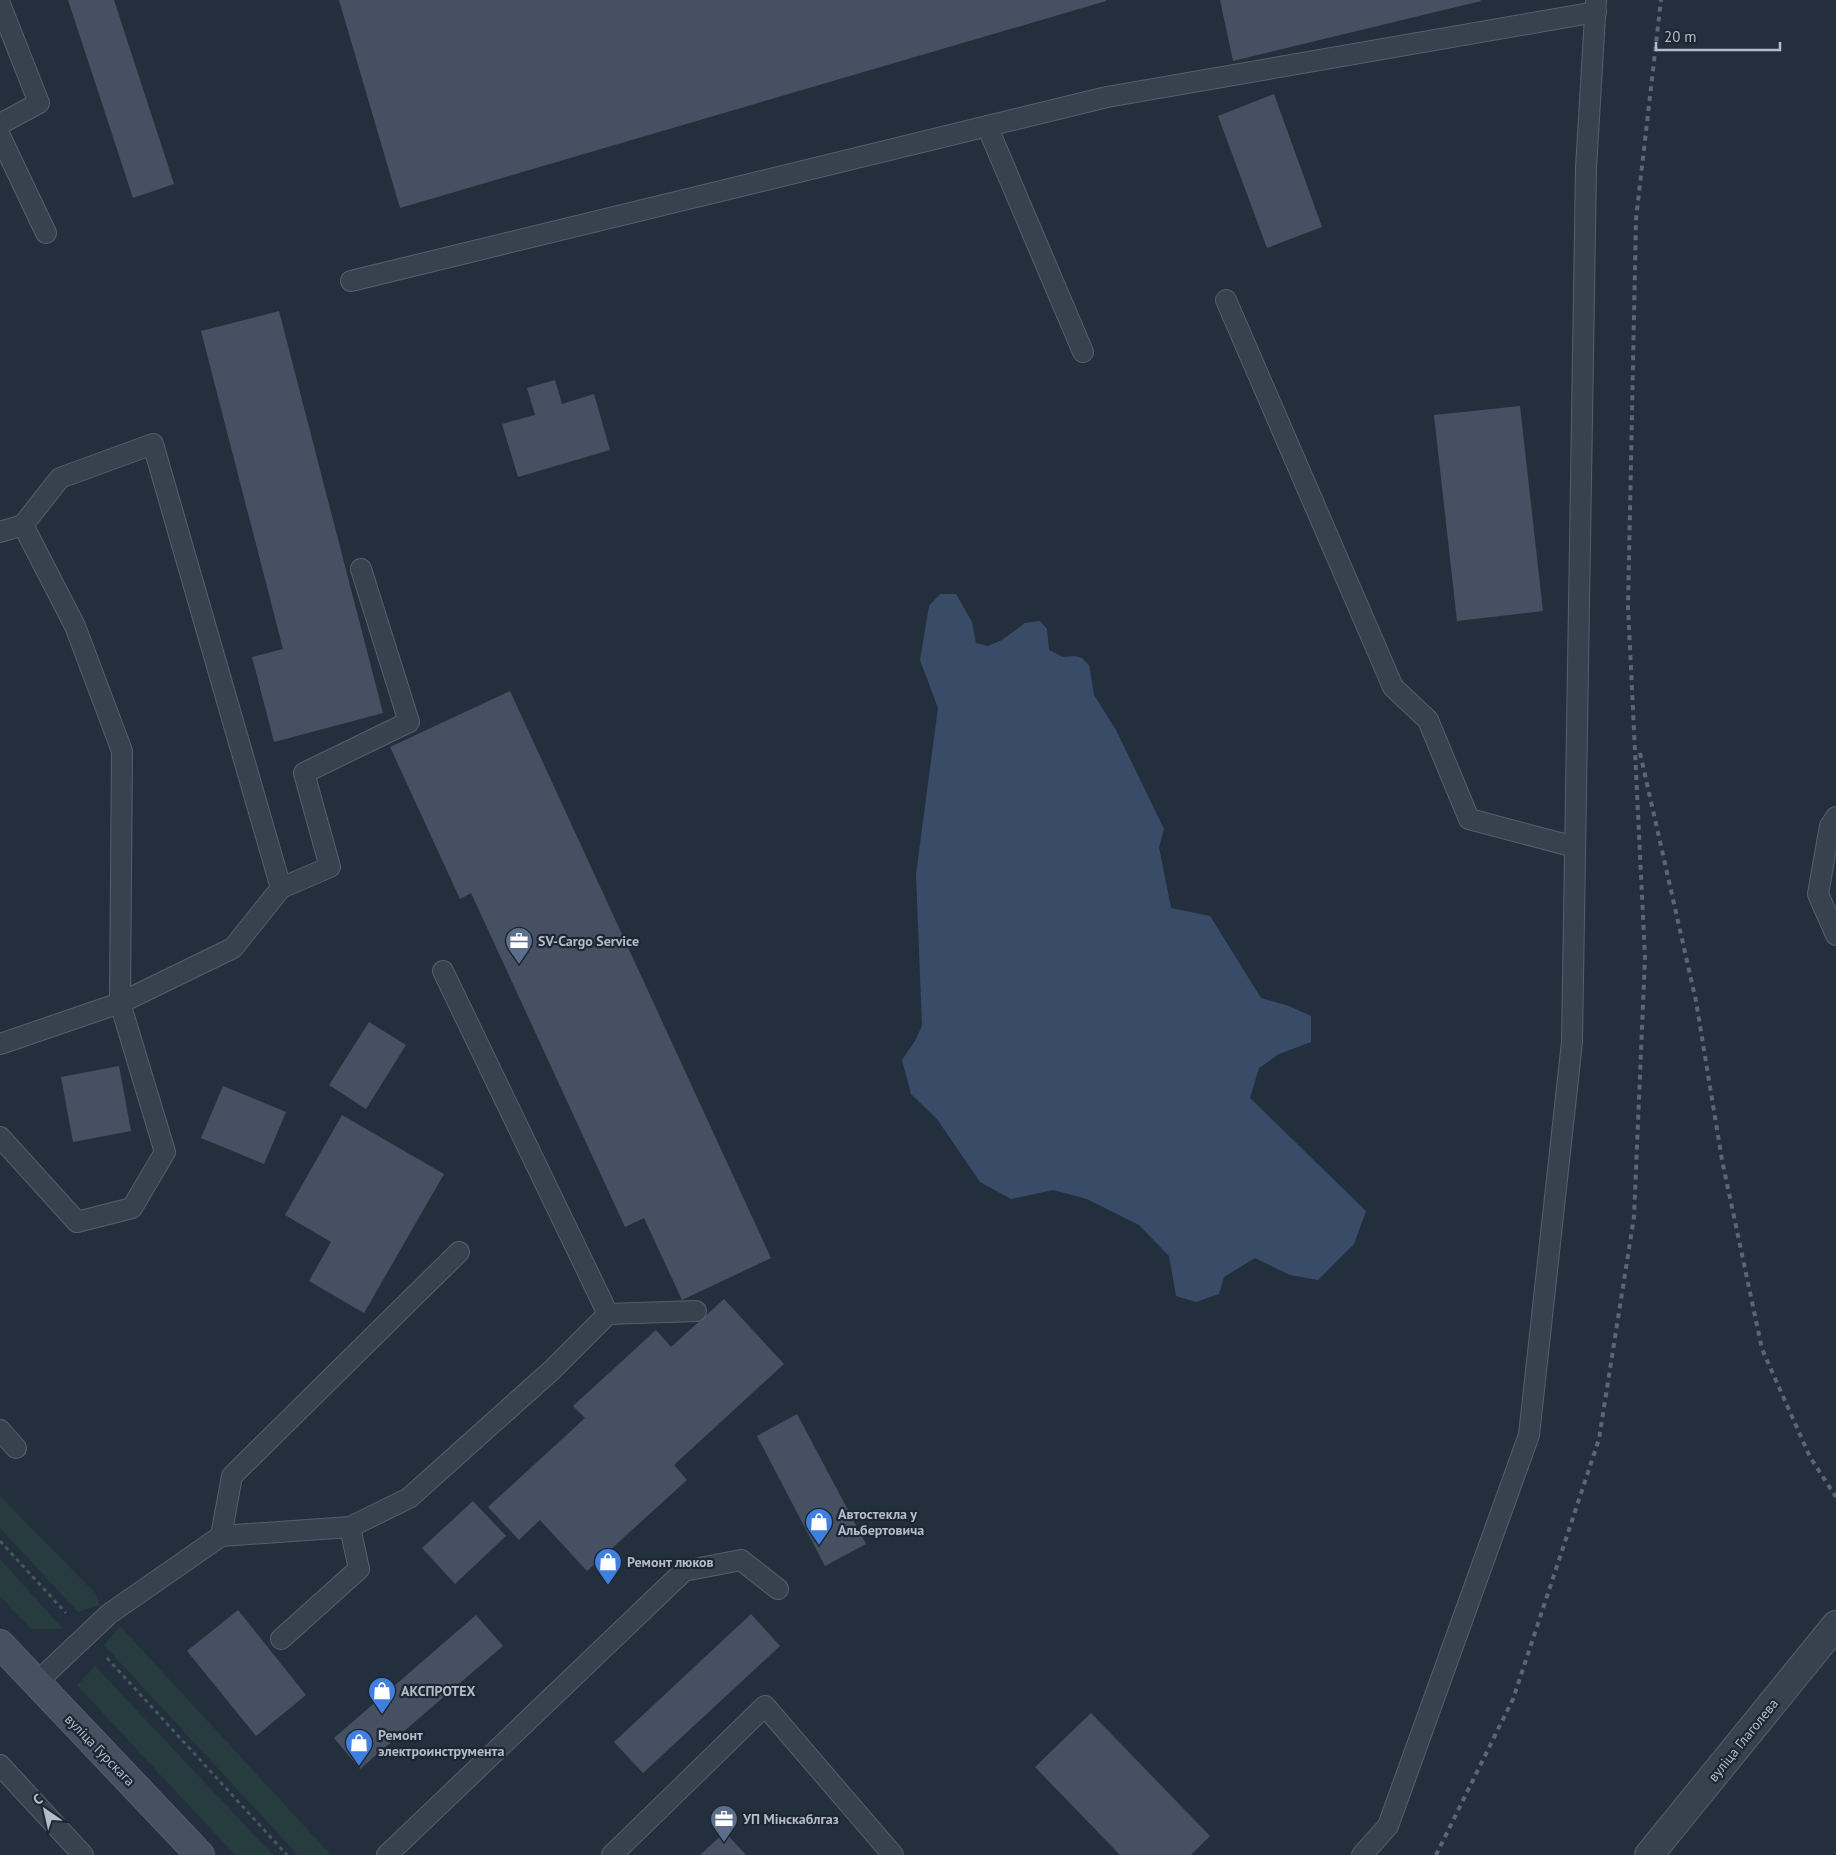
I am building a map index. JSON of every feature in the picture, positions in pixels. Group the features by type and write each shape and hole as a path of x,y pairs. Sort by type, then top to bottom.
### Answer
{"main road":[{"name":"вуліца Гурскага","path":"0,1644 200,1855"}],"street":[{"name":"вуліца Глаголева","path":"1649,1855 1836,1625"}],"lane":[{"path":"0,4 39,103 0,124"},
{"path":"351,281 1107,97 1596,6 1586,178 1572,1042 1529,1435 1388,1826 1362,1855"},
{"path":"987,126 1083,352"},
{"path":"0,136 46,233"},
{"path":"1226,300 1393,687 1428,720 1469,819 1575,847"},
{"path":"0,532 23,525 60,478 154,444 281,888"},
{"path":"0,1137 77,1222 132,1208 165,1152 120,1003 122,751 76,626 23,525"},
{"path":"0,1044 120,1003 233,948 281,888 330,867 304,773 409,722 361,569"},
{"path":"1836,816 1830,826 1818,894 1836,935"},
{"path":"443,971 608,1314"},
{"path":"221,1536 232,1476 459,1252"},
{"path":"36,1683 109,1614 221,1536 350,1527 408,1498 552,1370 608,1314 696,1311"},
{"path":"0,1430 16,1448"},
{"path":"281,1639 359,1569 350,1527"},
{"path":"387,1855 684,1571 741,1560 778,1589"},
{"path":"612,1855 765,1706 893,1855"},
{"path":"0,1765 83,1855"}],"path":[{"path":"0,1541 287,1855"}],"green space":[{"path":"0,1496 95,1593 100,1605 78,1612 0,1528"},
{"path":"0,1559 63,1629 31,1629 0,1596"},
{"path":"120,1626 331,1855 298,1855 104,1645"},
{"path":"95,1666 273,1855 235,1855 77,1685"}],"water":[{"path":"940,594 956,594 972,622 976,643 988,646 1002,640 1025,623 1040,621 1047,629 1049,650 1063,657 1075,656 1082,658 1089,665 1094,695 1116,730 1164,829 1159,847 1171,908 1210,916 1261,998 1289,1006 1311,1016 1311,1042 1279,1054 1259,1068 1250,1098 1366,1211 1354,1244 1318,1280 1290,1275 1255,1258 1224,1277 1219,1294 1196,1302 1176,1296 1169,1256 1139,1225 1087,1199 1053,1190 1011,1199 980,1182 937,1119 911,1094 902,1060 915,1041 922,1026 916,874 938,708 920,660 929,606"}],"building":[{"path":"68,0 114,0 174,184 133,198"},
{"path":"339,0 1106,0 1106,1 400,208"},
{"path":"1220,0 1480,0 1481,1 1233,61"},
{"path":"1274,94 1322,227 1267,248 1218,116"},
{"path":"279,311 383,713 274,742 252,657 283,649 201,331"},
{"path":"555,380 562,404 594,394 610,450 518,477 502,424 535,415 527,388"},
{"path":"1520,406 1543,611 1457,621 1434,415"},
{"path":"510,691 771,1258 682,1300 644,1218 625,1227 471,893 460,899 390,747"},
{"path":"369,1022 406,1045 366,1109 329,1085"},
{"path":"119,1066 131,1131 73,1142 61,1077"},
{"path":"223,1086 286,1112 264,1164 201,1138"},
{"path":"342,1115 444,1174 364,1313 309,1281 331,1242 285,1215"},
{"path":"724,1299 784,1364 674,1465 687,1480 587,1571 540,1520 519,1540 488,1507 585,1418 573,1406 656,1330 671,1347"},
{"path":"797,1414 866,1544 825,1566 757,1436"},
{"path":"473,1501 506,1536 455,1584 422,1548"},
{"path":"238,1610 306,1695 256,1736 187,1651"},
{"path":"751,1614 780,1646 643,1773 614,1742"},
{"path":"476,1615 503,1646 360,1769 334,1738"},
{"path":"1091,1713 1210,1836 1191,1855 1120,1855 1035,1767"},
{"name":"УП Мінскаблгаз","path":"725,1832 746,1855 700,1855"}],"railway":[{"path":"1436,1855 1513,1699 1599,1439 1634,1217 1645,957 1628,607 1636,219 1661,0"},
{"path":"1640,753 1696,1001 1722,1160 1762,1349 1810,1457 1836,1497"}],"place":[{"name":"SV-Cargo Service","path":"519,965"},
{"name":"Автостекла у Альбертовича","path":"819,1546"},
{"name":"Ремонт люков","path":"608,1586"},
{"name":"АКСПРОТЕХ","path":"382,1715"},
{"name":"Ремонт электроинструмента","path":"359,1767"},
{"name":"УП Мінскаблгаз","path":"724,1843"}]}
